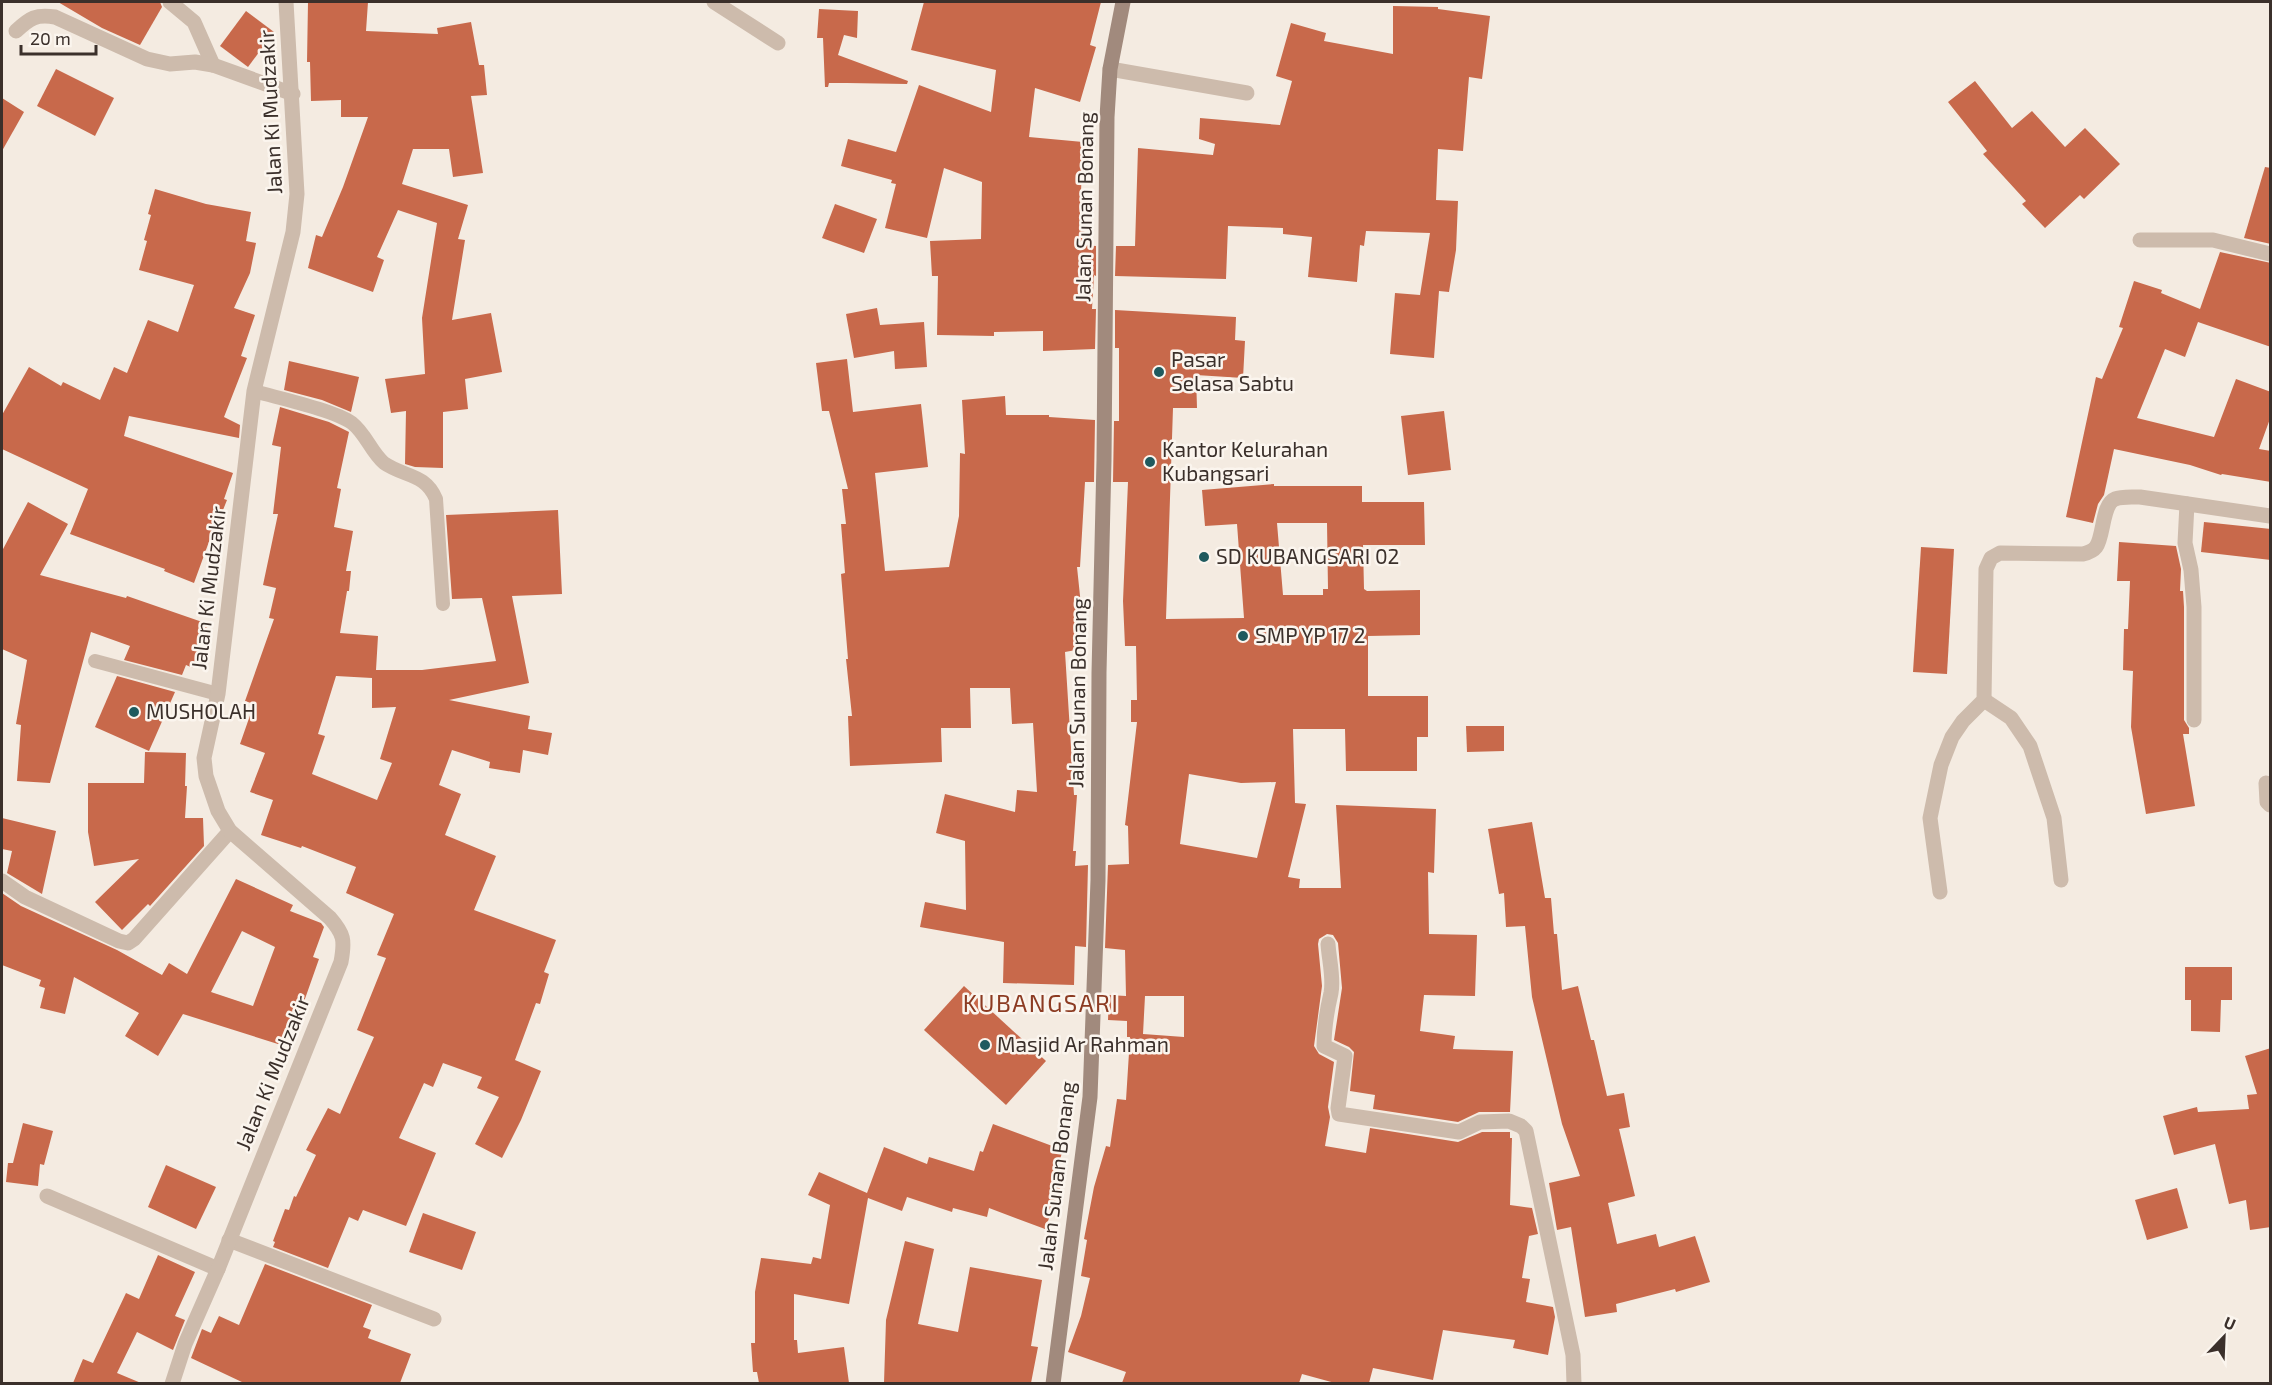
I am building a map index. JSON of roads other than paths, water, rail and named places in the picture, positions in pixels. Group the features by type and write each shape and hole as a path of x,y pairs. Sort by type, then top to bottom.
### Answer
{"street":[{"path":"170,2 194,22 213,65"},
{"name":"Jalan Ki Mudzakir","path":"172,1383 185,1344 218,1269 341,962 344,944 340,930 330,918 230,831 218,811 206,776 204,758 218,694 254,391 293,232 297,194 286,2"},
{"path":"714,2 778,43"},
{"name":"Jalan Sunan Bonang","path":"1053,1383 1090,1097 1098,880 1107,117 1110,69 1123,2"},
{"path":"16,31 31,17 42,15 55,17 147,59 170,64 195,62 213,65 293,94"},
{"path":"1110,69 1247,93"},
{"path":"2140,240 2213,240 2271,254"},
{"path":"1940,891 1930,818 1941,765 1952,737 1963,721 1984,700 1986,569 1990,558 2000,553 2083,554 2091,551 2100,538 2108,506 2112,500 2140,497 2271,516"},
{"path":"2187,504 2185,543 2191,570 2194,607 2194,720"},
{"path":"1984,700 2011,718 2030,746 2054,818 2061,880"},
{"path":"2266,783 2266,802 2271,805"},
{"path":"2,881 25,897 119,941 128,943 142,931 230,831"},
{"path":"1328,944 1332,980 1331,993 1327,1002 1324,1046 1345,1056 1339,1114 1459,1132 1480,1122 1509,1121 1526,1131 1573,1355 1574,1383"},
{"path":"47,1196 218,1269"},
{"path":"228,1240 434,1319"}],"lane":[{"path":"254,391 332,414 350,422 363,434 384,463 424,482 431,488 436,499 442,604"},
{"path":"95,661 218,694"}],"place":[{"name":"Pasar Selasa Sabtu","path":"1159,372"},
{"name":"Kantor Kelurahan Kubangsari","path":"1150,462"},
{"name":"SD KUBANGSARI 02","path":"1204,557"},
{"name":"SMP YP 17 2","path":"1243,636"},
{"name":"MUSHOLAH","path":"134,712"},
{"name":"Masjid Ar Rahman","path":"985,1045"}],"district":[{"name":"KUBANGSARI","path":"1041,1004"}]}
